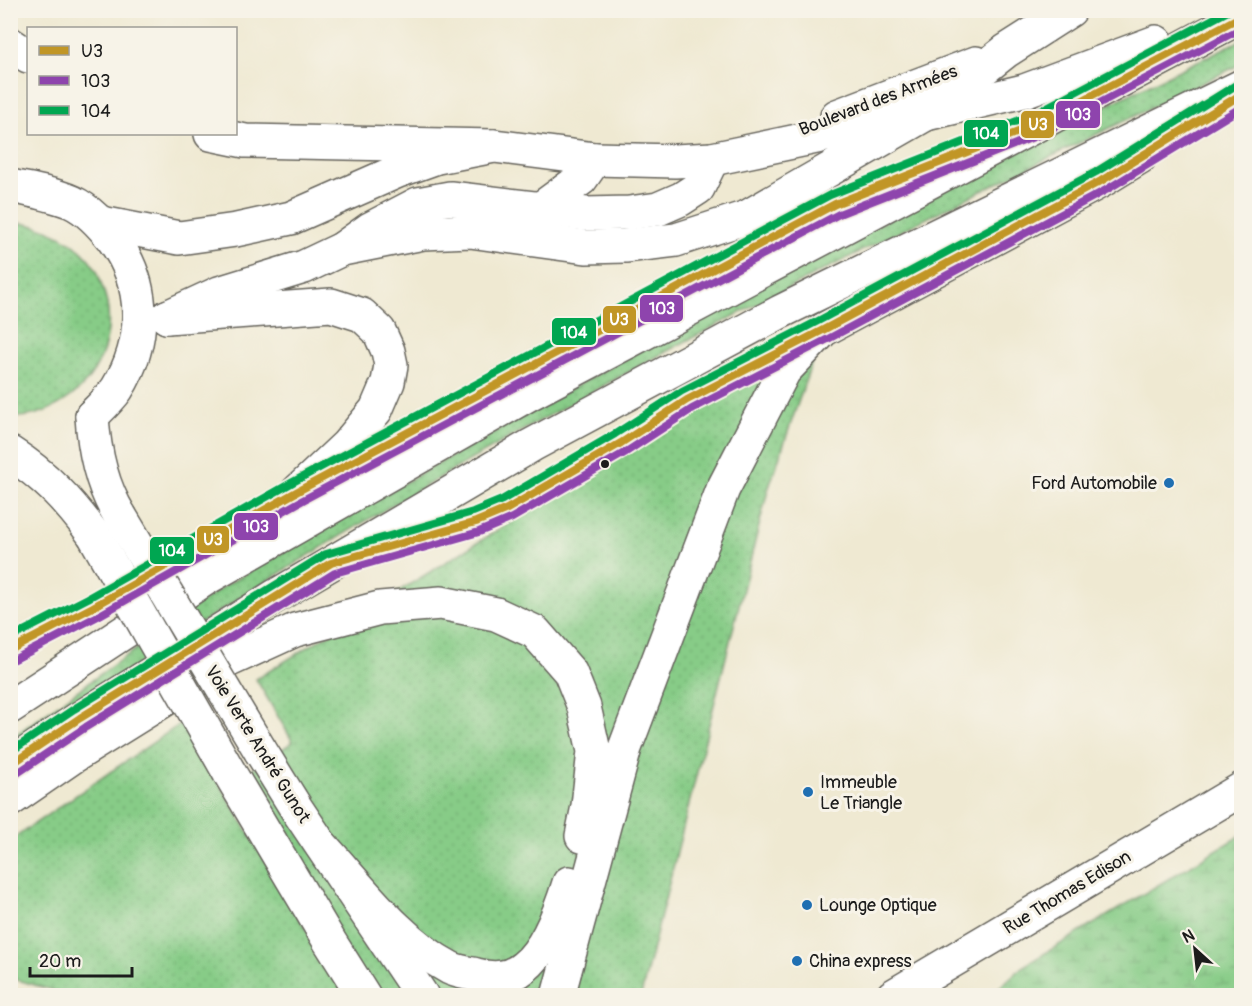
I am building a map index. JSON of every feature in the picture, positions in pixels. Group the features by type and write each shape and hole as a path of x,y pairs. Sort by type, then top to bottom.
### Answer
{"main road":[{"name":"Boulevard des Armées","path":"926,114 1006,51 1071,10"},
{"path":"216,135 245,141 494,146 595,159 675,161 712,159 1024,91 1239,10"},
{"path":"10,707 205,579 529,394 1242,16"},
{"path":"10,44 27,55"},
{"name":"Boulevard des Armées","path":"750,150 1006,51"},
{"path":"10,765 80,718 274,597 532,445 780,312 1242,86"},
{"path":"558,996 625,748 723,489 784,371 824,330 1101,181 1242,94"},
{"path":"342,249 423,233 470,231 586,248 675,240 747,217 926,114"},
{"path":"101,223 178,238 236,230 291,218 398,171 437,157 494,146"},
{"path":"540,208 581,179 595,159"},
{"path":"153,325 219,293 304,267 342,249 370,229 418,204 450,198 586,214 629,213 658,209 681,199 698,188 712,159"},
{"path":"10,186 42,192 74,203 101,223 123,252 136,286 140,310 153,325"},
{"path":"153,325 331,305 362,315 379,331 388,351 391,365 388,382 376,410 347,445 205,579"},
{"name":"Voie Verte André Gunot","path":"153,325 132,358 116,390 92,416 93,442 105,489 260,750 422,996"},
{"name":"Voie Verte André Gunot","path":"10,453 34,468 52,484 73,506 94,535 230,772 364,996"},
{"path":"10,800 74,756 225,662 295,630 380,608 441,603 496,614 535,632 570,672 584,706 594,751 588,806 579,851 561,908 542,946 525,967 513,974 498,978 486,978 452,969 423,950 397,928 322,846"},
{"name":"Rue Thomas Edison","path":"893,996 1242,789"}],"green space":[{"path":"1241,40 1241,64 948,207 730,318 447,473 291,566 211,617 11,752 11,738 226,585 646,347 1097,110"},
{"path":"11,222 48,230 80,250 98,273 107,302 108,318 104,349 98,364 79,390 47,410 18,417 11,417"},
{"path":"823,330 768,490 641,995 364,995 237,779 293,742 256,679"},
{"path":"183,722 345,995 68,995 11,978 11,840"},
{"path":"1241,835 1241,995 991,995 1022,967"}],"transit line":[{"name":"104","path":"10,638 88,598 293,482 830,195 1032,115 1230,10"},
{"name":"U3","path":"10,650 93,607 298,491 835,204 1036,125 1242,16"},
{"name":"103","path":"15,659 98,616 303,500 839,214 1041,134 1242,28"},
{"name":"104","path":"10,752 74,709 326,554 473,512 502,500 615,434 682,391 1096,172 1236,85"},
{"name":"U3","path":"10,765 80,718 331,563 476,522 507,509 621,443 687,400 1101,181 1242,94"},
{"name":"103","path":"16,774 86,727 335,573 479,532 512,518 626,452 692,409 1106,190 1242,107"}],"place":[{"name":"Ford Automobile","path":"1169,483"},
{"name":"Immeuble Le Triangle","path":"808,792"},
{"name":"Lounge Optique","path":"807,905"},
{"name":"China express","path":"797,961"}]}
